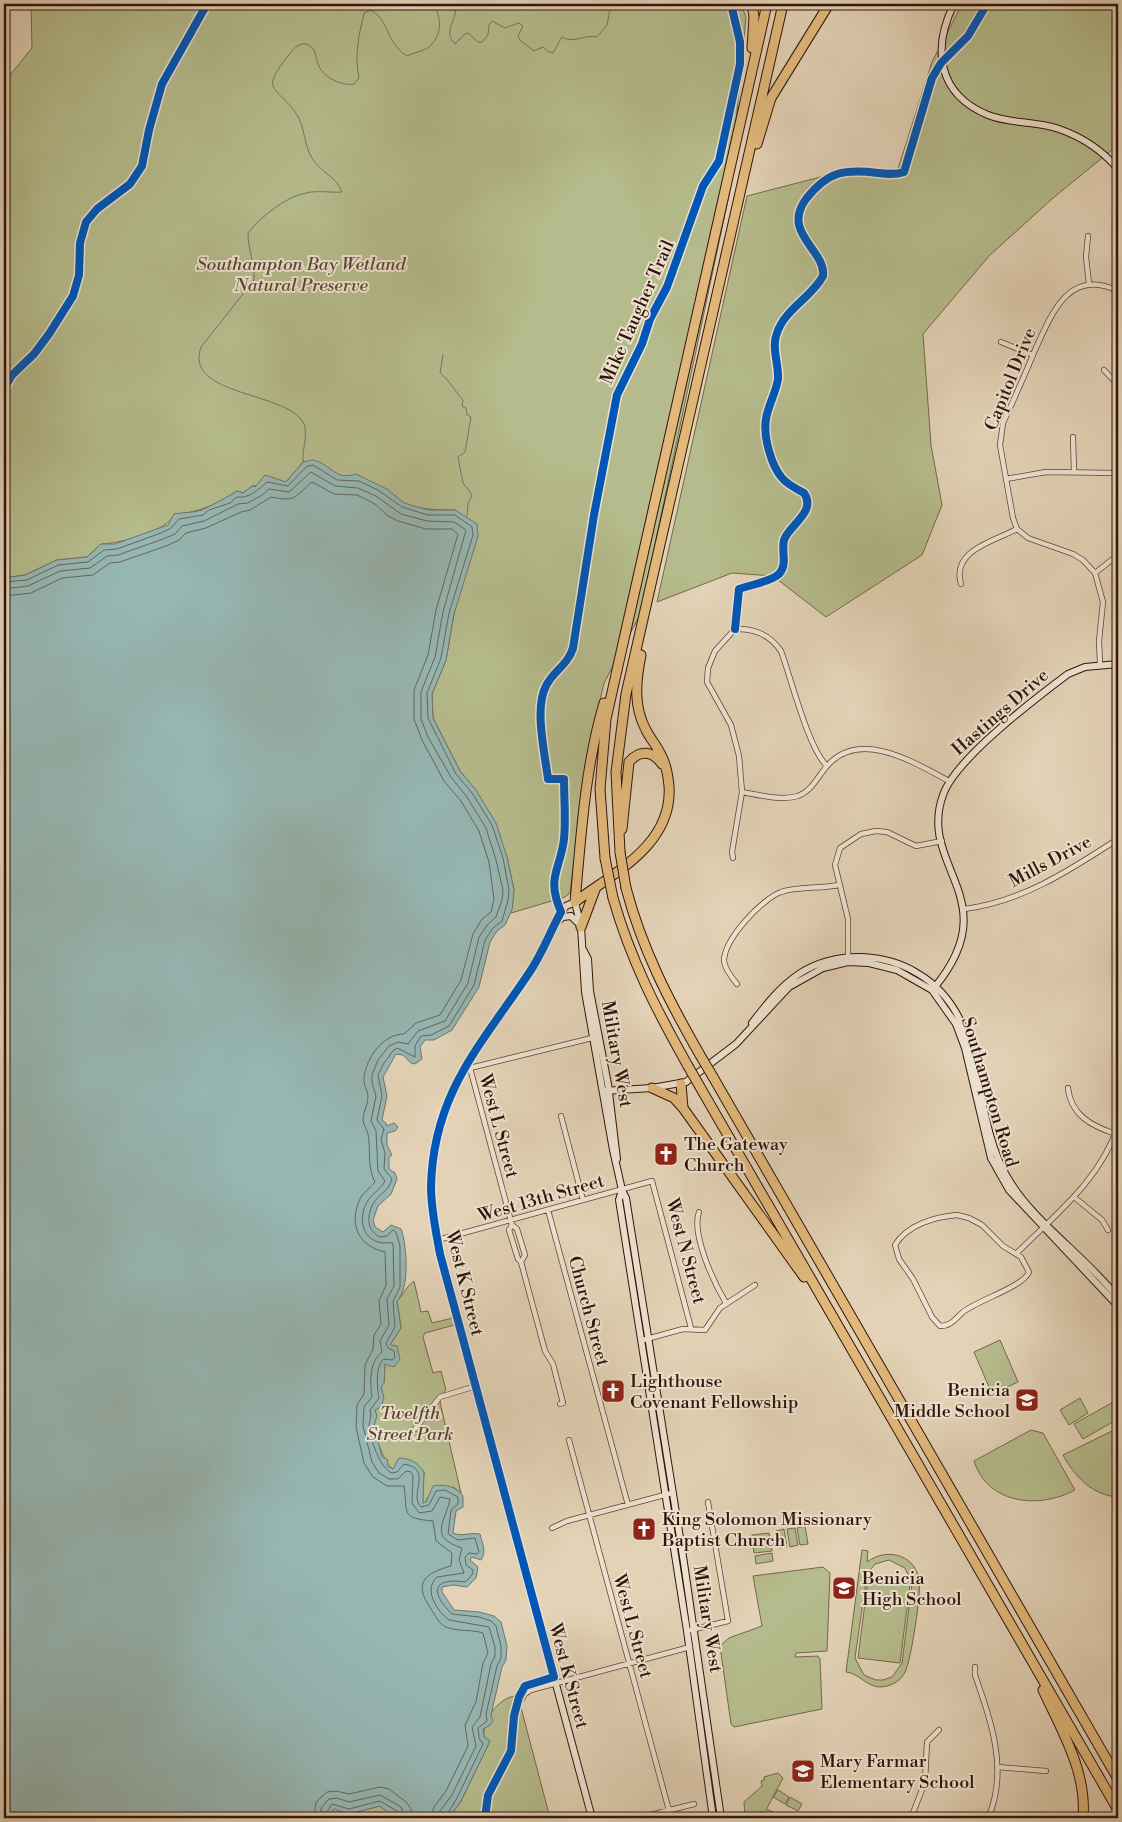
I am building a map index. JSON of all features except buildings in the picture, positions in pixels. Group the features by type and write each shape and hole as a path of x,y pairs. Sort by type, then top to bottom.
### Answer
{"highway":[{"path":"733,150 736,124 752,48 754,17 752,4"},
{"path":"767,4 606,719 601,754 600,812 605,858 624,938 638,972 688,1066 1118,1810"},
{"path":"783,4 626,694 617,751 616,804 620,852 626,888 634,918 652,967 700,1055 1118,1779"},
{"path":"742,184 771,98 829,4"},
{"path":"575,902 638,856 652,842 661,828 669,794 666,769 660,753 640,719 637,704 638,670 651,603 650,588"},
{"path":"575,902 595,738 608,688 618,660"},
{"path":"620,852 629,762 639,753 646,752 658,757 666,769"},
{"path":"581,927 596,886"},
{"path":"682,1084 683,1108"},
{"path":"652,1088 674,1098 683,1108 771,1229 845,1337"},
{"path":"1025,1648 1075,1761 1082,1786 1083,1818"},
{"path":"1102,1751 1118,1772"}],"street":[{"path":"4,389 12,375 34,354 50,334 73,296 79,275 80,243 86,222 97,209 130,184 142,166 149,130 162,84 207,4"},
{"path":"954,4 944,23 940,60 948,78 969,104 988,115 1011,121 1057,128 1075,135 1102,153 1118,169"},
{"path":"1088,236 1086,257 1089,284 1100,285 1118,291"},
{"name":"Capitol Drive","path":"1017,529 1002,462 1000,435 1033,355 1061,300 1074,289 1089,284"},
{"path":"1001,342 1033,355"},
{"path":"1104,370 1118,385"},
{"path":"1073,438 1074,472"},
{"path":"1006,479 1046,472 1118,473"},
{"path":"961,584 959,577 961,566 973,550 1017,529 1037,543 1073,554 1083,560 1095,573 1102,592 1103,602 1099,641 1100,664"},
{"path":"1095,573 1118,555"},
{"path":"733,858 732,852 742,792 739,756 731,725 708,682 708,668 715,651 735,629 764,634 774,640 781,651 807,727 817,750 828,766"},
{"name":"Hastings Drive","path":"934,988 954,962 962,940 964,909 942,841 939,813 942,797 949,781 965,760 1062,678 1085,667 1100,664 1118,664"},
{"path":"742,792 770,796 800,795 808,790 841,753 854,749 873,750 900,756 949,781"},
{"path":"849,959 848,919 835,865 837,852 844,844 861,834 880,831 916,846 942,841"},
{"name":"Mills Drive","path":"964,909 985,906 1032,890 1118,839"},
{"path":"737,984 724,963 725,954 731,940 762,903 786,891 839,886"},
{"name":"West K Street","path":"575,902 564,907 529,973 468,1066 445,1105 436,1134 431,1187 438,1240 592,1818"},
{"name":"Military West","path":"575,902 584,951 588,959 596,1036 606,1091 613,1150 622,1190 619,1200 646,1340 691,1630 713,1818"},
{"path":"554,925 563,918 570,916 581,927"},
{"name":"Southampton Road","path":"606,1091 682,1084 736,1044 776,991 786,983 821,963 869,957 899,964 934,988 953,1007 967,1033 1000,1164 1018,1193 1118,1306"},
{"path":"468,1066 596,1036"},
{"name":"West L Street","path":"468,1066 511,1223 516,1229 524,1255 521,1262"},
{"path":"1068,1088 1071,1102 1084,1119 1116,1134"},
{"path":"561,1116 583,1200"},
{"path":"1017,1253 1074,1197 1100,1167 1118,1126"},
{"name":"West 13th Street","path":"438,1240 511,1223 548,1210 652,1182"},
{"name":"West N Street","path":"652,1182 691,1328"},
{"path":"1074,1197 1102,1220 1108,1230"},
{"name":"Church Street","path":"548,1210 628,1505"},
{"path":"699,1212 697,1225 702,1245 712,1278 726,1303"},
{"path":"956,1215 975,1220 1003,1246 1017,1253 1028,1267 1026,1278 979,1302 953,1322 944,1326 936,1323 932,1318 913,1279 899,1259 895,1249 899,1238 912,1228 932,1220 956,1215"},
{"name":"West L Street","path":"511,1223 509,1230 518,1259 521,1262 544,1350 553,1364 563,1404 560,1404"},
{"name":"Southampton Road","path":"1045,1225 1118,1298"},
{"path":"646,1340 691,1328 705,1330 715,1313 726,1303 755,1285"},
{"path":"415,1429 440,1397 476,1386"},
{"name":"West L Street","path":"569,1440 671,1818"},
{"path":"552,1528 589,1515 669,1494"},
{"path":"691,1630 728,1621 708,1502"},
{"path":"522,1699 528,1691 693,1646"},
{"name":"Military West","path":"693,1646 722,1818"},
{"path":"975,1667 975,1675 994,1732 998,1767 996,1792 988,1816 999,1818"},
{"path":"911,1818 924,1782 927,1742 939,1730"},
{"path":"998,1767 1046,1771"},
{"path":"638,1818 694,1804"}],"green space":[{"name":"Southampton Bay Wetland Natural Preserve","path":"31,4 741,4 746,17 729,195 640,615 604,683 588,751 570,893 565,897 511,913 514,890 507,857 476,790 460,771 433,718 432,694 446,660 454,614 455,510 426,509 411,506 372,483 337,475 318,463 303,462 286,482 252,486 243,493 237,491 207,507 183,514 174,514 163,526 153,531 119,542 101,544 87,557 57,560 25,575 4,578 4,80 6,80 32,48"},
{"path":"962,4 1118,4 1118,145 1053,198 989,256 923,334 931,445 942,505 922,555 826,617 773,576 732,573 657,602 747,196 836,173 898,169 932,62"},
{"name":"Twelfth Street Park","path":"414,1281 421,1312 428,1311 432,1323 453,1318 454,1325 425,1333 423,1337 433,1373 441,1371 446,1390 440,1397 440,1402 461,1493 453,1487 427,1498 426,1502 422,1503 424,1472 417,1464 409,1461 402,1462 393,1469 380,1449 374,1425 375,1409 380,1404 383,1394 381,1386 384,1383 385,1363 388,1364 389,1346 401,1328 397,1301"},
{"path":"1000,1340 1018,1382 992,1394 974,1352"},
{"path":"1080,1398 1088,1413 1069,1425 1060,1410"},
{"path":"1115,1401 1118,1407 1118,1419 1083,1439 1074,1424"},
{"path":"1118,1428 1118,1497 1100,1493 1085,1484 1073,1471 1063,1455"},
{"path":"1031,1430 1043,1433 1075,1490 1046,1500 1031,1501 1017,1499 1003,1495 991,1487 981,1476 974,1461"},
{"path":"805,1526 808,1544 800,1545 797,1528"},
{"path":"795,1528 798,1545 790,1547 787,1529"},
{"path":"784,1529 787,1547 779,1548 776,1531"},
{"path":"769,1533 770,1540 753,1543 752,1535"},
{"path":"771,1543 772,1551 754,1553 753,1546"},
{"path":"862,1550 868,1551 867,1562 882,1555 890,1554 905,1558 916,1570 920,1585 913,1641 905,1672 895,1683 880,1687 870,1684 852,1673 846,1672","holes":["889,1560 905,1568 912,1583 902,1663 892,1677 876,1680 864,1675 855,1658 867,1574 875,1564"]},
{"path":"772,1553 773,1561 756,1564 755,1556"},
{"path":"823,1567 830,1573 827,1651 796,1653 795,1657 818,1656 820,1659 822,1709 734,1727 731,1724 720,1646 729,1638 762,1626 753,1576"},
{"path":"868,1579 910,1584 900,1663 858,1658"},
{"path":"515,1696 519,1700 550,1818 449,1818 461,1801 490,1741 484,1737 488,1718 492,1711 503,1701"},
{"path":"778,1773 783,1778 766,1810 784,1818 761,1818 764,1813 761,1811 759,1818 745,1818 744,1802 762,1786 761,1781 764,1780 764,1777"},
{"path":"778,1790 789,1797 785,1804 773,1797"},
{"path":"790,1797 802,1804 798,1811 786,1805"},
{"path":"380,1806 395,1818 338,1818 331,1813 334,1809 349,1814"}],"water":[{"path":"313,460 338,474 349,476 356,474 387,489 404,503 428,510 455,510 477,524 478,536 454,614 446,660 432,694 433,718 460,771 476,790 496,823 507,857 514,890 512,910 505,925 497,931 490,942 479,987 452,1030 434,1040 425,1040 420,1047 422,1059 415,1064 411,1063 403,1055 396,1054 383,1077 387,1096 382,1120 387,1126 394,1123 398,1127 395,1131 387,1133 387,1145 392,1155 389,1157 389,1169 395,1173 397,1179 391,1194 378,1206 373,1220 375,1227 383,1232 391,1225 401,1229 405,1245 406,1277 401,1295 397,1301 401,1328 390,1345 397,1346 400,1359 394,1367 385,1364 384,1383 381,1387 384,1398 381,1407 375,1410 377,1416 374,1426 382,1457 388,1460 387,1466 393,1469 399,1458 403,1458 416,1463 424,1472 423,1503 426,1502 433,1486 441,1485 453,1488 463,1496 463,1507 456,1511 453,1533 460,1535 480,1534 484,1547 483,1557 481,1560 472,1557 470,1560 478,1567 476,1578 467,1587 453,1585 442,1587 442,1592 454,1610 479,1612 494,1616 501,1622 507,1646 506,1660 502,1667 491,1715 493,1721 483,1729 484,1737 490,1741 461,1801 449,1818 395,1818 380,1806 349,1814 334,1809 331,1813 338,1818 4,1818 4,578 25,575 57,560 87,557 101,544 115,544 168,525 174,514 202,510 237,491 243,493 252,486 255,487 265,475 286,482 303,462"}],"waterway":[{"path":"303,462 305,428 295,413 279,405 222,385 207,375 200,363 201,347 254,280 248,233 267,214 282,203 298,195 311,192 342,192 336,182 315,163 309,153 300,120 290,105 274,88 274,77 294,49 306,44 310,45 314,50 319,66 325,74 344,84 354,84 359,78 357,53 364,13 371,10 377,15 382,20 395,44 407,56 429,47 439,32 438,14 432,4"},
{"path":"436,8 441,4"},
{"path":"455,4 456,9 450,29 451,39 455,44 468,33 478,42 482,42 488,35 489,25 492,21 505,28 519,23 523,26 518,36 520,40 534,51 543,47 553,53 562,37 571,40 592,36 597,37 607,25 611,4"},
{"path":"443,355 440,373 463,400 462,406 466,408 467,415 471,417 465,452 458,457 463,483 472,495 468,504 467,516"}],"cycle path":[{"path":"4,389 12,375 34,354 49,334 73,296 79,275 80,243 86,222 97,209 130,184 142,166 149,130 162,84 207,4"},
{"name":"Mike Taugher Trail","path":"485,1818 488,1795 511,1751 514,1716 519,1697 525,1686 554,1677 440,1254 431,1195 434,1154 440,1124 450,1097 463,1072 477,1048 534,966 561,912 554,882 564,839 564,779 548,779 541,731 543,695 549,681 568,659 573,648 594,515 617,395 642,344 650,319 667,287 703,186 719,161 740,64 740,42 731,4"},
{"path":"735,629 739,589 765,581 779,574 784,562 784,540 801,518 807,506 804,493 784,480 774,466 767,442 765,426 778,379 775,338 786,317 812,291 823,276 818,258 801,231 799,222 800,211 806,199 829,177 856,171 891,174 904,172 932,78 941,63 968,36 987,4"}],"place":[{"name":"The Gateway Church","path":"666,1154"},
{"name":"Lighthouse Covenant Fellowship","path":"613,1391"},
{"name":"Benicia Middle School","path":"1027,1400"},
{"name":"King Solomon Missionary Baptist Church","path":"644,1529"},
{"name":"Benicia High School","path":"844,1588"},
{"name":"Mary Farmar Elementary School","path":"803,1771"}]}
